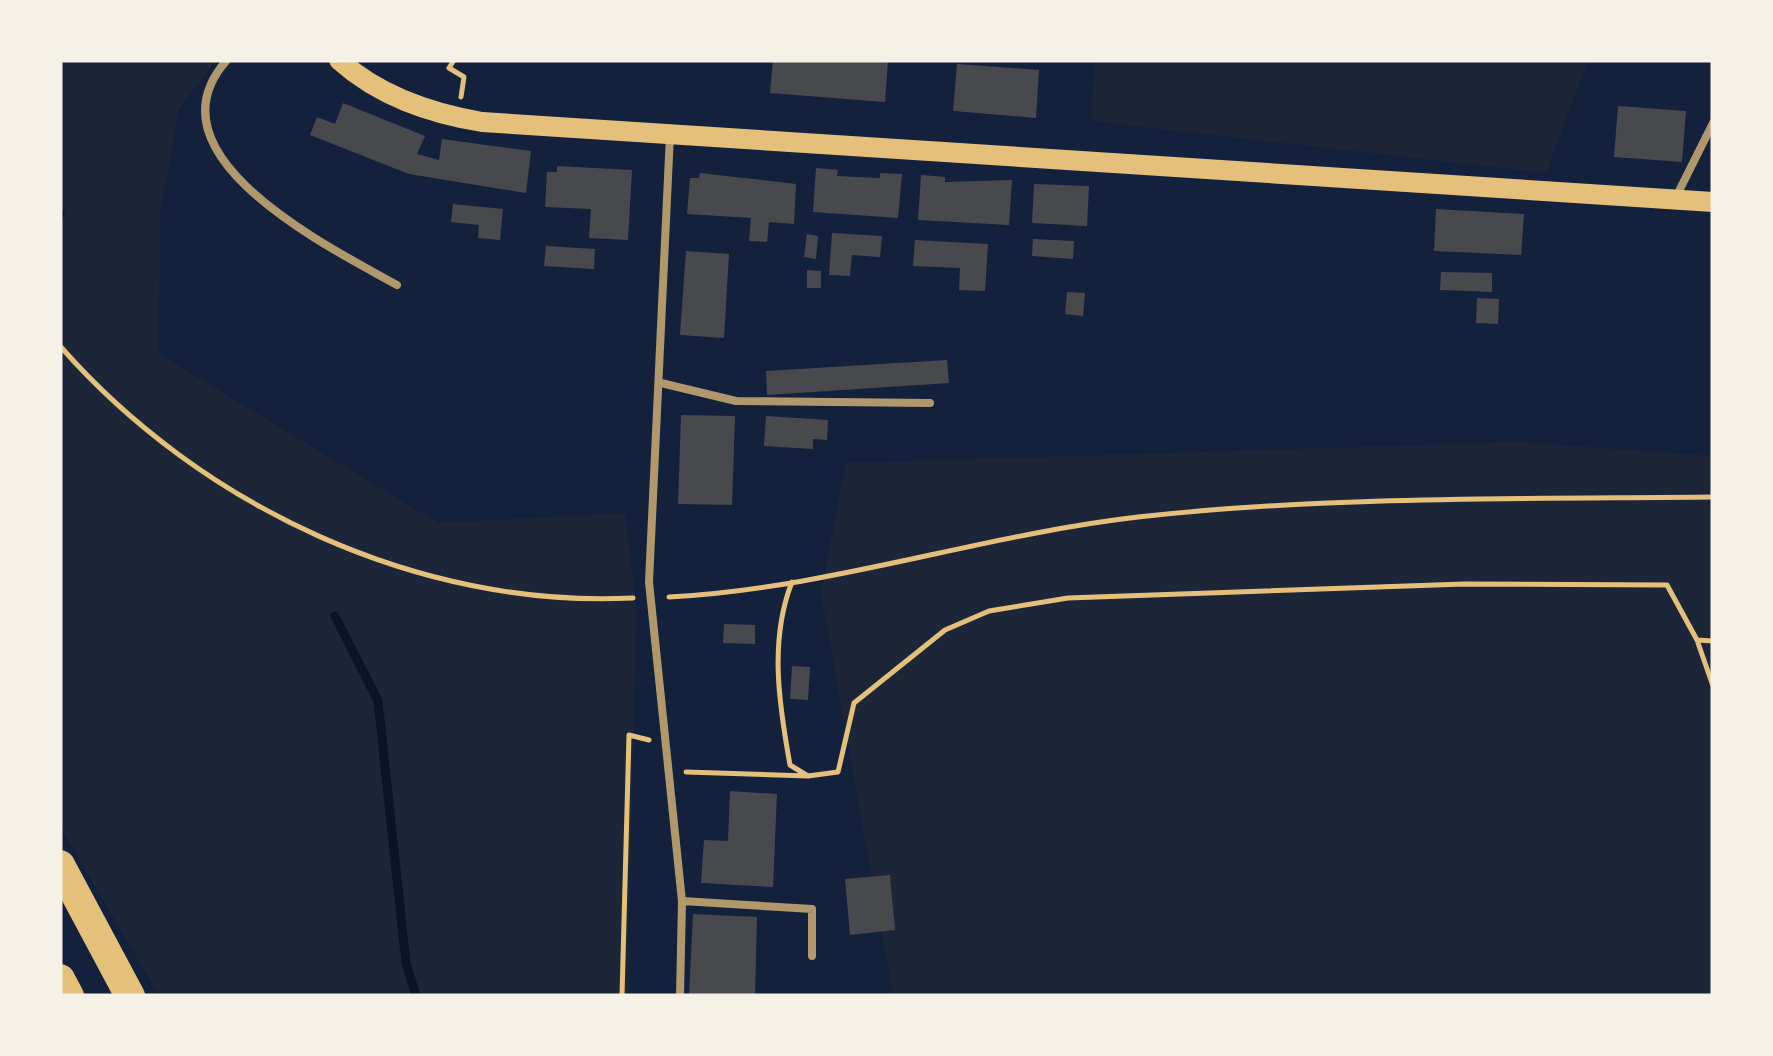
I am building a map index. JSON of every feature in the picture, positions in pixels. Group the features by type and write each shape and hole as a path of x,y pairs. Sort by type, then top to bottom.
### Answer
{"highway":[{"path":"60,865 130,996"},
{"path":"60,980 69,996"}],"main road":[{"path":"338,60 374,86 410,104 458,118 1713,202"}],"lane":[{"path":"228,60 208,91 206,118 214,144 236,176 287,224 397,285"},
{"path":"1675,199 1713,123"},
{"path":"670,135 661,383 648,582 682,901 680,996"},
{"path":"661,383 736,401 930,403"},
{"path":"682,901 812,910 812,956"}],"path":[{"path":"454,60 449,68 464,77 458,118"},
{"path":"60,346 92,382 178,456 293,524 416,572 544,598 618,599"},
{"path":"675,596 792,582 1138,518 1269,507 1713,498"},
{"path":"792,582 778,618 783,728 790,765 808,776"},
{"path":"622,996 629,735 665,744 688,774 808,776 838,772 854,703 944,630 989,611 1068,598 1464,584 1667,585 1697,640 1713,686"},
{"path":"1697,640 1713,641"}],"shaded area":[{"path":"60,60 216,60 179,109 160,214 159,354 438,523 625,513 636,603 628,996 159,996 60,826"},
{"path":"1095,60 1588,60 1546,173 1091,121"},
{"path":"1516,442 1713,456 1713,996 893,996 821,592 846,463"}],"building":[{"path":"773,60 888,60 885,102 770,93"},
{"path":"957,64 1039,70 1036,118 953,111"},
{"path":"343,103 425,136 417,154 439,160 442,139 531,151 526,193 409,174 310,135 317,117 335,124"},
{"path":"1618,106 1686,111 1682,162 1614,157"},
{"path":"557,166 632,170 628,240 589,238 591,209 545,207 547,172 557,172"},
{"path":"816,168 838,170 837,176 880,178 880,173 902,174 898,218 813,212"},
{"path":"700,173 796,184 794,224 769,222 767,242 749,241 751,218 687,214 690,178 699,178"},
{"path":"921,175 945,177 945,182 1012,180 1009,225 918,220"},
{"path":"1034,184 1089,186 1087,226 1032,223"},
{"path":"453,204 503,209 500,240 478,238 479,225 451,222"},
{"path":"1436,209 1524,214 1521,255 1434,251"},
{"path":"832,233 882,236 880,257 852,255 850,276 829,275"},
{"path":"807,234 818,236 816,259 804,257"},
{"path":"1033,239 1074,241 1073,259 1032,256"},
{"path":"915,240 988,244 985,291 959,290 960,268 913,266"},
{"path":"546,246 595,249 594,269 544,266"},
{"path":"686,251 729,254 724,338 680,335"},
{"path":"807,270 821,271 821,288 807,288"},
{"path":"1441,272 1492,273 1492,292 1440,290"},
{"path":"1067,292 1085,293 1083,316 1065,314"},
{"path":"1477,298 1499,299 1498,324 1476,323"},
{"path":"947,360 949,383 767,395 766,371"},
{"path":"681,415 735,416 732,505 678,504"},
{"path":"766,416 828,420 827,440 813,439 813,449 764,446"},
{"path":"724,624 755,625 755,644 723,643"},
{"path":"792,666 810,667 808,700 790,699"},
{"path":"730,791 777,794 773,887 701,883 704,840 728,841"},
{"path":"890,875 895,930 850,935 845,879"},
{"path":"693,914 757,917 755,996 689,996"}],"waterway":[{"path":"335,616 378,701 406,963 416,996"}]}
